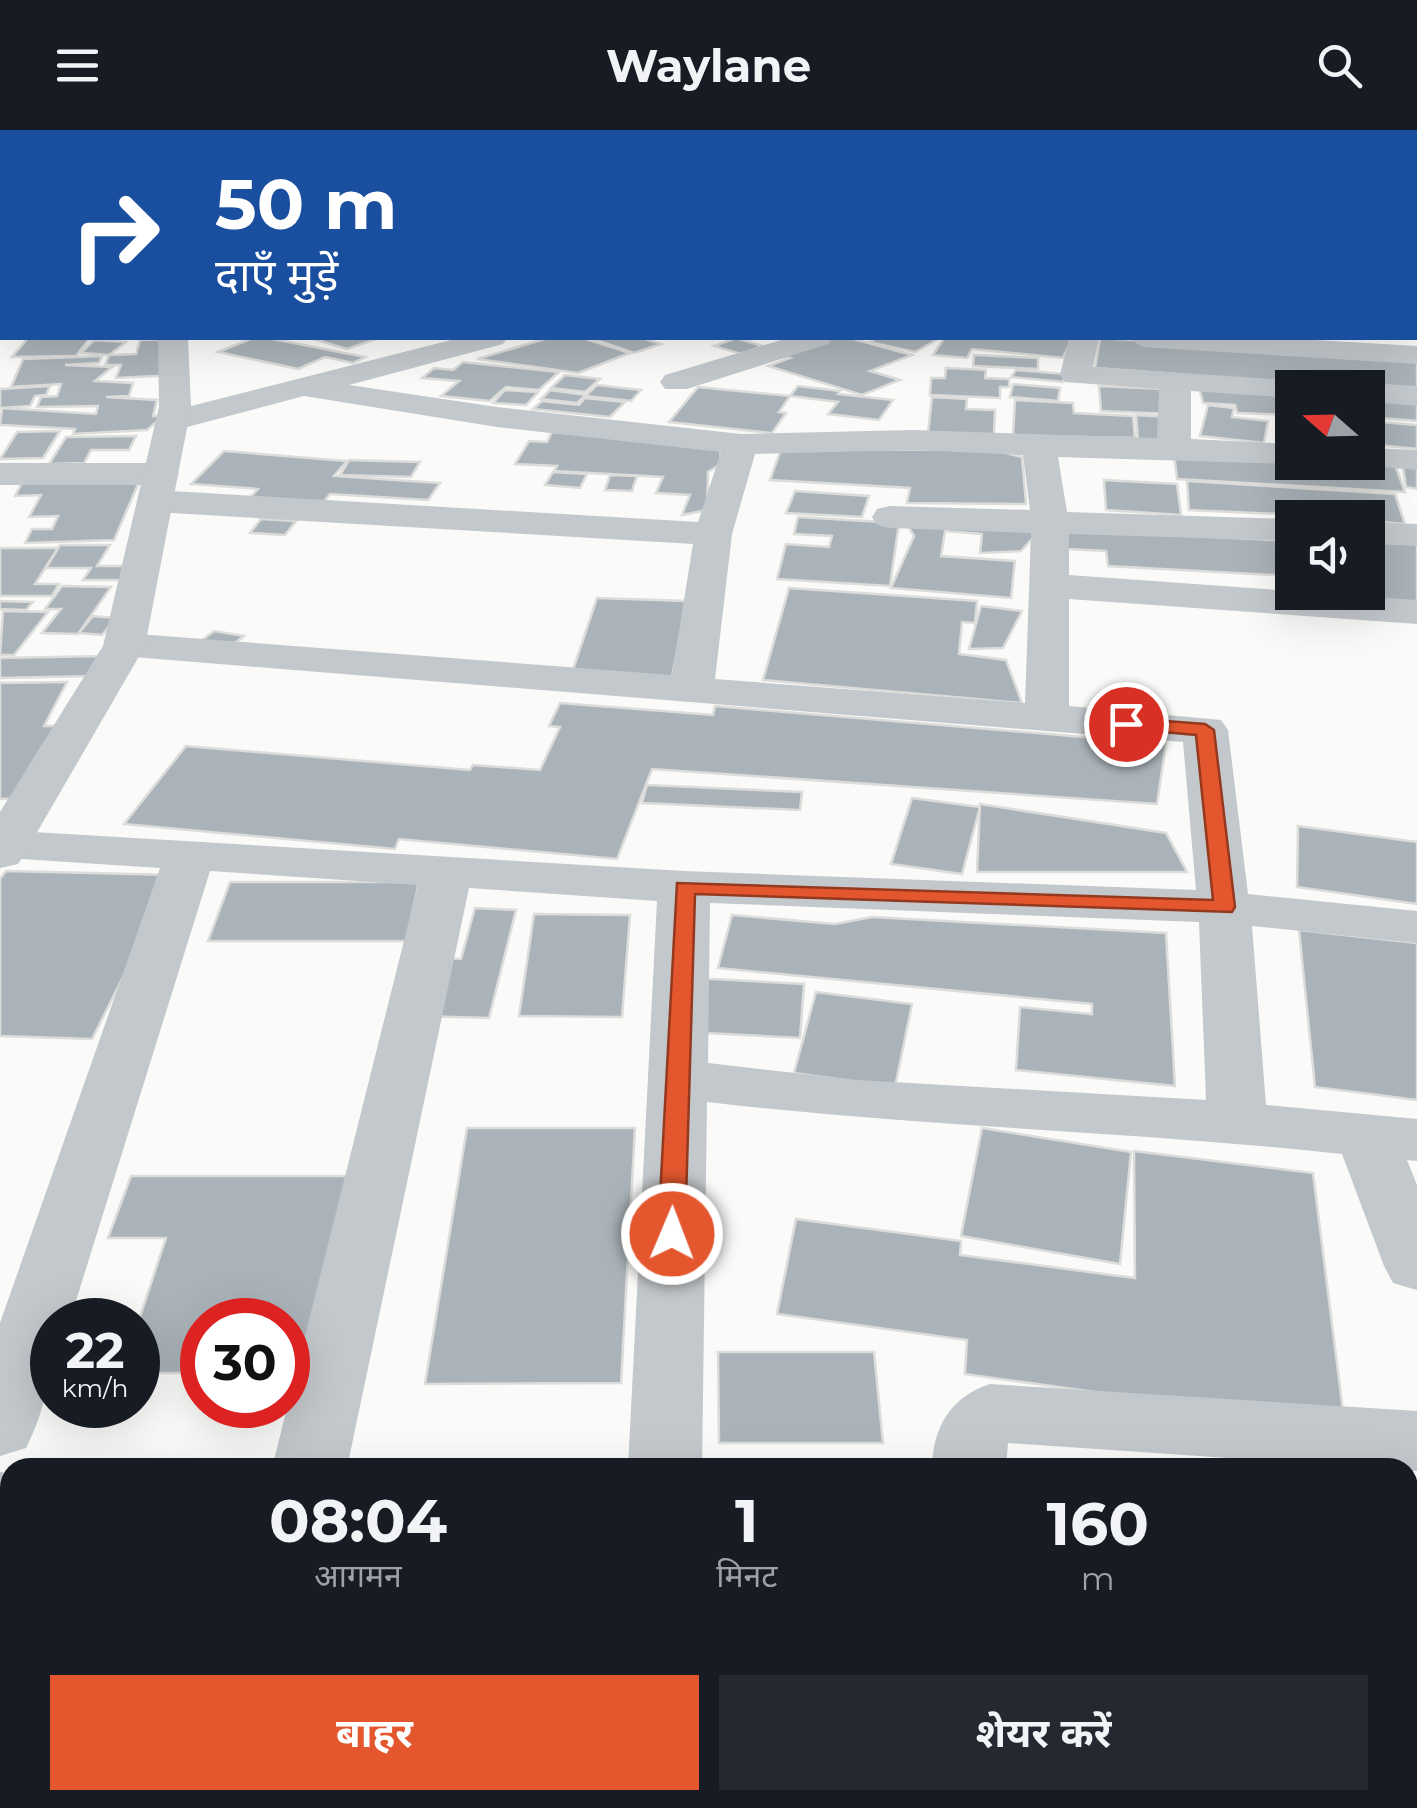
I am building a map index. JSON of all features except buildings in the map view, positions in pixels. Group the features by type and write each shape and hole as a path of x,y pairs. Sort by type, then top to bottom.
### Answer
{"street":[{"path":"173,340 172,420 124,646 3,848 190,855 684,887 1224,907 1417,928"},
{"path":"172,420 309,388 471,340"},
{"path":"676,382 811,340"},
{"path":"1084,340 1076,376 1275,387"},
{"path":"1175,340 1417,355"},
{"path":"1174,448 1176,381"},
{"path":"309,388 498,418 741,444 913,440 1275,453"},
{"path":"1385,394 1417,396"},
{"path":"692,690 713,534 741,444"},
{"path":"1039,446 1050,522 1046,586 1047,718"},
{"path":"1385,459 1417,460"},
{"path":"0,474 713,534"},
{"path":"890,516 1275,529"},
{"path":"1385,534 1417,535"},
{"path":"1046,586 1417,612"},
{"path":"124,646 1205,730 1224,907 1237,1122"},
{"path":"0,1427 190,855"},
{"path":"311,1458 446,872"},
{"path":"665,1458 684,887"},
{"path":"676,1079 857,1100 1237,1122 1391,1138 1417,1266"},
{"path":"969,1458 969,1444 978,1422 990,1414 1417,1441"}],"route":[{"path":"672,1234 684,887 1224,907 1205,730 1126,724"}]}
